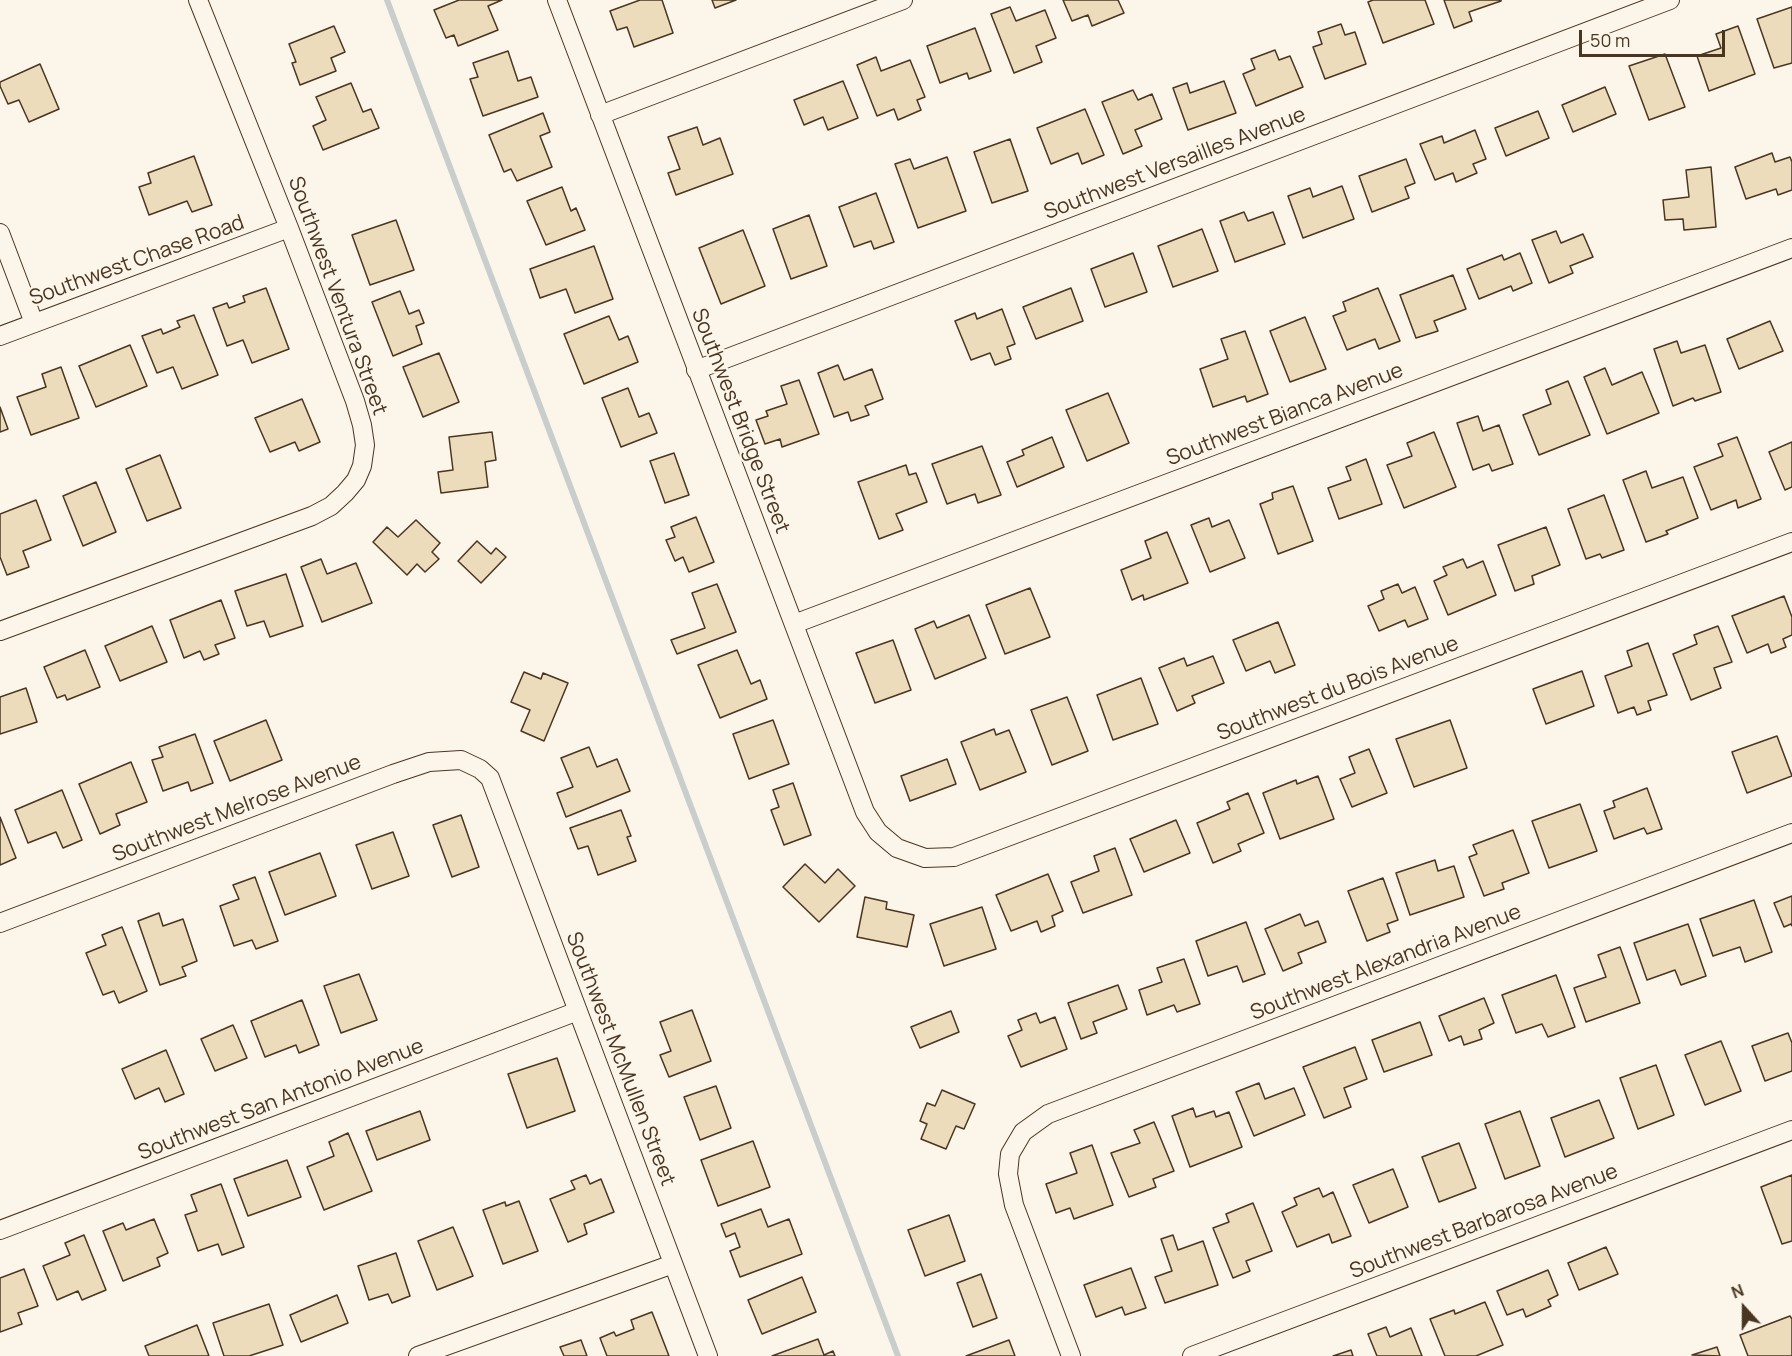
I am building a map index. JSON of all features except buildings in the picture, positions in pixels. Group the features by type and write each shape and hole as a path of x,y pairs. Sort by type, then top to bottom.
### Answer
{"street":[{"name":"Southwest Ventura Street","path":"0,631 312,516 331,506 356,480 362,466 365,445 362,425 354,401 289,228 198,0"},
{"name":"Southwest Bridge Street","path":"557,0 865,812 878,832 897,848"},
{"path":"600,115 903,0"},
{"name":"Southwest Versailles Avenue","path":"696,370 1670,0"},
{"name":"Southwest Chase Road","path":"0,336 289,228"},
{"path":"0,233 34,323"},
{"name":"Southwest Bianca Avenue","path":"794,624 1792,248"},
{"name":"Southwest du Bois Avenue","path":"897,848 925,858 954,857 1792,542"},
{"name":"Southwest Melrose Avenue","path":"0,923 429,762 461,760 480,768 490,778"},
{"name":"Southwest McMullen Street","path":"490,778 708,1356"},
{"name":"Southwest Alexandria Avenue","path":"1071,1356 1014,1205 1008,1174 1010,1154 1023,1132 1048,1114 1792,833"},
{"name":"Southwest San Antonio Avenue","path":"0,1230 578,1011"},
{"name":"Southwest Barbarosa Avenue","path":"1192,1356 1792,1130"},
{"path":"418,1356 673,1264"}],"waterway":[{"path":"387,0 898,1356"}]}
